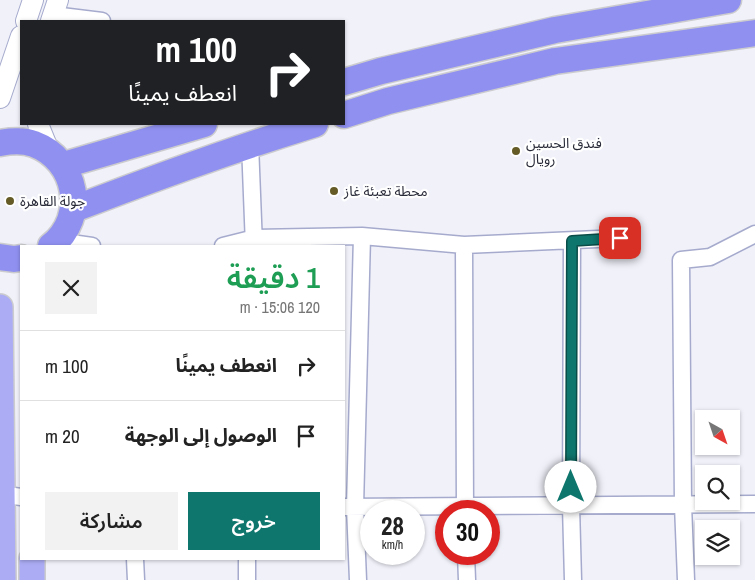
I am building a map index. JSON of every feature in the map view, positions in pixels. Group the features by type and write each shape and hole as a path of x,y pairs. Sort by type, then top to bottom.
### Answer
{"highway":[{"path":"345,82 381,71 555,30 728,0"},
{"path":"345,115 388,101 555,61 755,33"},
{"path":"56,158 200,125"},
{"path":"74,209 140,183 250,144 312,125"},
{"path":"0,143 15,141 33,143 56,158 73,186 74,209 68,226 55,245"},
{"path":"0,257 20,258"}],"main road":[{"path":"0,307 1,399 7,495 3,580"},
{"path":"32,560 32,580"}],"street":[{"path":"26,20 33,0"},
{"path":"54,12 97,20"},
{"path":"0,98 4,79 20,39"},
{"path":"39,125 56,158"},
{"path":"250,144 254,242"},
{"path":"686,580 683,505 681,260 710,257 755,234"},
{"path":"358,580 350,507 362,236"},
{"path":"231,245 362,236 464,245 620,238"},
{"path":"572,241 571,506 573,580"},
{"path":"464,245 465,500"},
{"path":"500,508 755,504"},
{"path":"350,507 435,508"},
{"path":"135,560 136,580"},
{"path":"247,560 248,580"},
{"path":"466,565 467,580"}],"place":[{"name":"فندق الحسين رويال","path":"516,151"},
{"name":"محطة تعبئة غاز","path":"334,191"},
{"name":"جولة القاهرة","path":"10,201"}],"route":[{"path":"571,487 572,241 620,238"}]}
